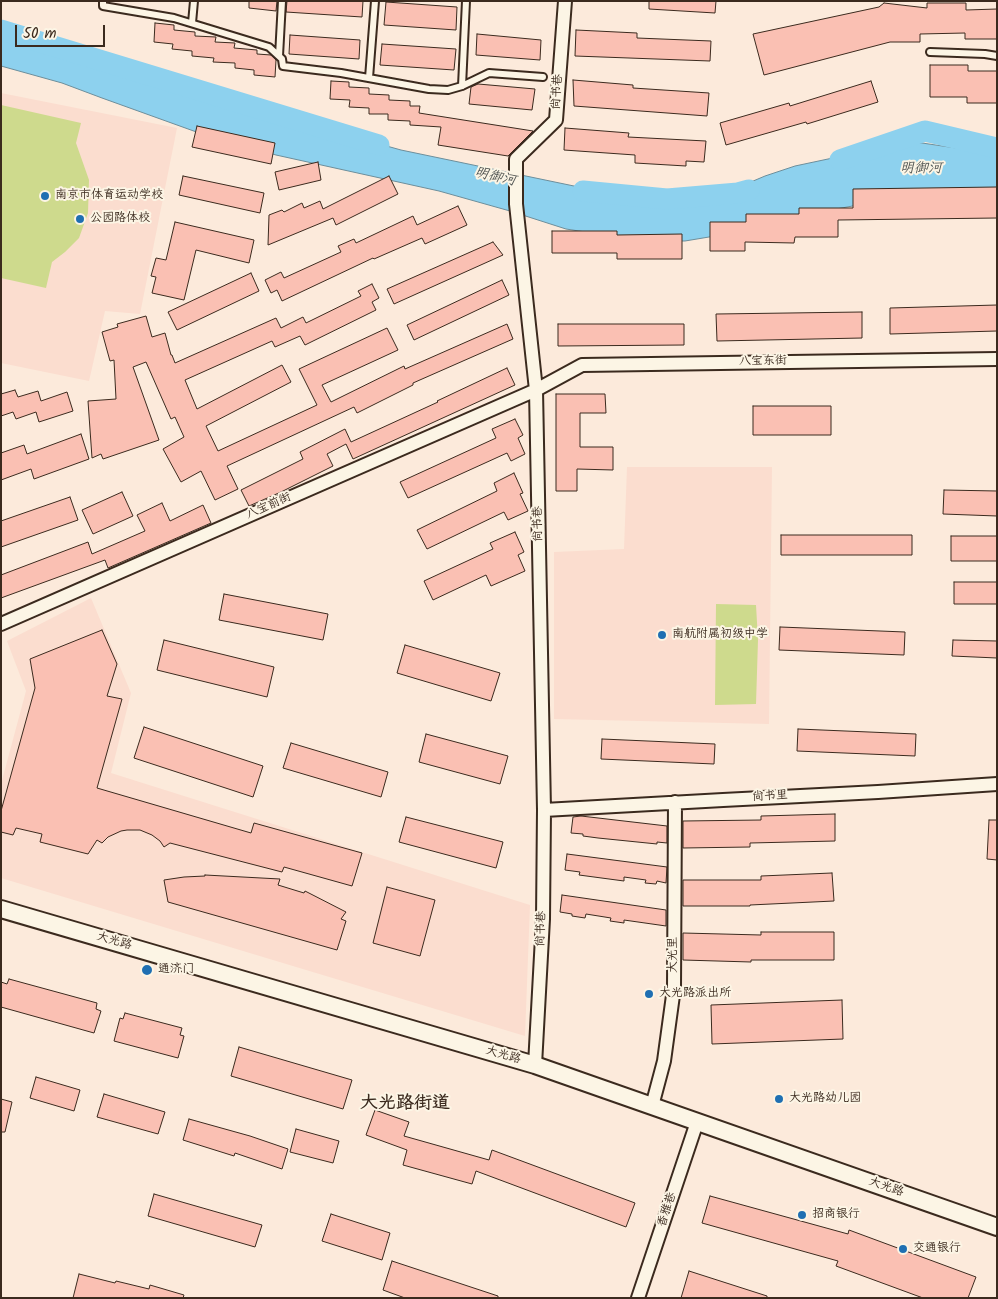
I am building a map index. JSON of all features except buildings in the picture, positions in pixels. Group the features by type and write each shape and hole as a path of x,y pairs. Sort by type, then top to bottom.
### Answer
{"street":[{"name":"尚书巷","path":"535,1065 543,919 544,810 536,390 516,204 516,159 556,120 564,1"},
{"name":"八宝东街","path":"536,390 582,365 997,359"},
{"name":"八宝前街","path":"1,624 536,390"},
{"name":"尚书里","path":"544,810 997,784"},
{"name":"大光里","path":"652,1106 664,1061 674,988 676,802"},
{"name":"大光路","path":"1,909 535,1065 997,1227"},
{"name":"香雅巷","path":"638,1298 697,1122"}],"lane":[{"path":"103,1 103,6 174,18 269,47 282,59 283,66 369,78 429,89 448,90 462,86 488,73 543,77"},
{"path":"192,23 194,1"},
{"path":"279,56 282,1"},
{"path":"369,78 375,1"},
{"path":"462,86 466,1"},
{"path":"930,52 997,56"}],"shaded area":[{"name":"公园路体校","path":"1,93 177,128 140,314 105,311 89,381 1,363"},
{"name":"南航附属初级中学","path":"627,467 772,467 769,724 554,719 554,552 624,549"},
{"path":"91,598 131,693 111,773 530,905 525,1036 1,878 1,784 26,691 7,641"}],"green space":[{"name":"南京市体育运动学校","path":"1,105 81,123 76,143 89,180 88,213 79,238 52,262 46,288 1,278"},
{"path":"716,604 756,605 758,640 756,704 715,705"}],"water":[{"name":"明御河","path":"1,33 182,89 401,150 646,201 683,204 713,198 765,176 795,166 894,145 922,143 997,154 997,197 896,198 820,212 757,229 685,241 644,241 566,229 439,191 276,155 202,134 62,83 1,66"}],"waterway":[{"name":"明御河","path":"1,30 379,145"},
{"name":"明御河","path":"840,160 925,131 997,148"},
{"name":"明御河","path":"583,191 667,199 738,193 749,190"}],"place":[{"name":"南京市体育运动学校","path":"45,196"},
{"name":"公园路体校","path":"80,219"},
{"name":"南航附属初级中学","path":"662,635"},
{"name":"通济门","path":"147,970"},
{"name":"大光路派出所","path":"649,994"},
{"name":"大光路幼儿园","path":"779,1099"},
{"name":"招商银行","path":"802,1215"},
{"name":"交通银行","path":"903,1249"}],"district":[{"name":"大光路街道","path":"405,1105"}]}
